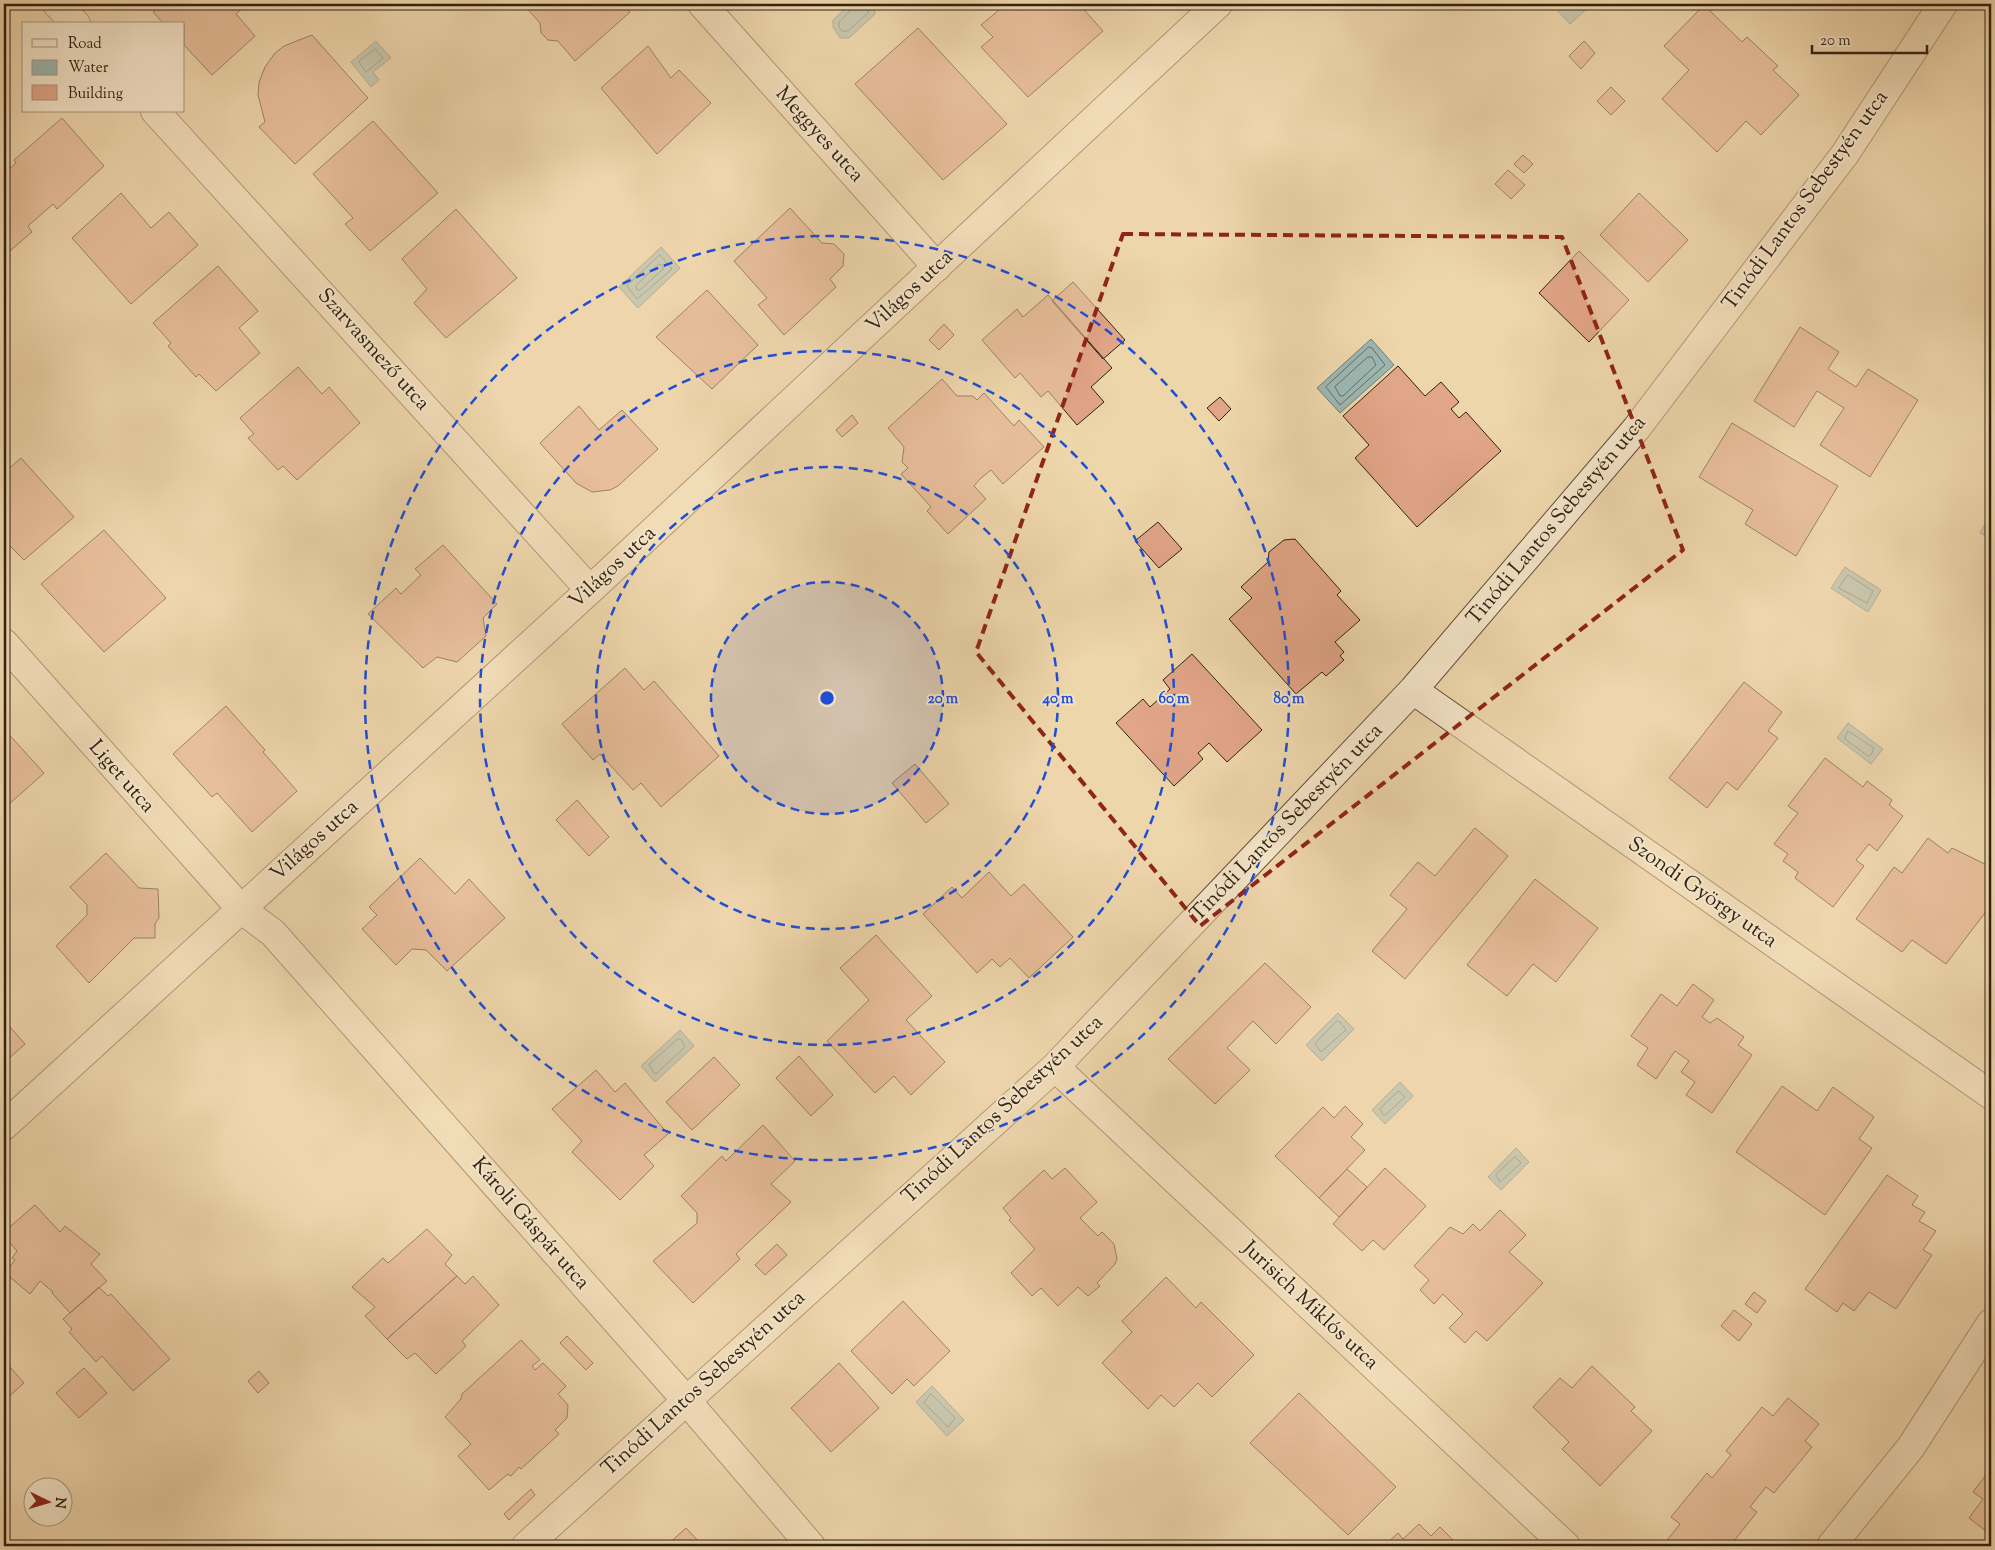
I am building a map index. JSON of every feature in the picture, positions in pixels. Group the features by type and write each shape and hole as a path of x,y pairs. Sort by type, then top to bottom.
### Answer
{"street":[{"path":"58,4 74,22"},
{"name":"Meggyes utca","path":"702,4 937,266"},
{"name":"Világos utca","path":"4,1126 590,590 1218,4"},
{"name":"Tinódi Lantos Sebestyén utca","path":"526,1546 1055,1067 1413,690 1636,429 1845,154 1943,4"},
{"name":"Szarvasmező utca","path":"156,112 590,590"},
{"name":"Liget utca","path":"4,643 240,909"},
{"name":"Szondi György utca","path":"1413,690 1991,1096"},
{"name":"Károli Gáspár utca","path":"240,909 273,933 686,1400 811,1546"},
{"name":"Jurisich Miklós utca","path":"1055,1067 1566,1546"},
{"path":"1831,1546 1911,1447 1991,1323"}],"highlighted area":[{"path":"1123,234 1562,237 1683,550 1200,926 976,652"}],"water":[{"path":"850,4 873,4 875,14 849,38 840,38 833,27 833,20"},
{"path":"1558,4 1592,4 1570,24 1554,7"},
{"path":"376,41 391,58 373,72 379,80 371,87 351,62"},
{"path":"661,247 680,268 638,308 619,287"},
{"path":"1371,339 1394,365 1340,413 1317,388"},
{"path":"1991,513 1991,539 1980,533"},
{"path":"1845,567 1881,590 1868,612 1831,588"},
{"path":"1848,723 1883,749 1871,764 1837,738"},
{"path":"1338,1013 1354,1029 1322,1061 1306,1045"},
{"path":"680,1030 694,1046 655,1082 641,1066"},
{"path":"1400,1082 1413,1096 1385,1124 1372,1110"},
{"path":"1516,1148 1529,1162 1501,1190 1488,1177"},
{"path":"932,1386 964,1420 947,1436 916,1402"}],"building":[{"path":"161,4 247,4 236,14 255,36 212,75 185,46 185,22 162,22 153,12"},
{"path":"523,4 622,4 630,12 575,61 558,41 548,40 541,33 540,23"},
{"path":"1006,4 1079,4 1103,31 1028,97 981,47 993,37 981,25"},
{"path":"1704,5 1742,42 1747,37 1778,66 1773,70 1799,95 1761,135 1746,121 1717,152 1662,99 1689,70 1664,46"},
{"path":"918,28 1007,124 943,180 855,84"},
{"path":"312,35 368,98 295,164 259,127 265,122 258,95 259,82 265,67 275,53 284,46"},
{"path":"1584,41 1595,53 1581,69 1569,56"},
{"path":"648,46 671,78 679,70 711,103 657,154 601,88"},
{"path":"1611,87 1625,101 1611,115 1597,101"},
{"path":"62,118 104,166 57,209 53,204 28,226 32,232 4,256 4,174 16,163 14,160"},
{"path":"373,121 438,193 370,251 345,224 353,218 313,174"},
{"path":"1523,155 1533,164 1524,173 1514,164"},
{"path":"1508,170 1525,185 1511,199 1495,184"},
{"path":"121,193 151,228 169,212 198,245 131,304 72,238"},
{"path":"1639,193 1688,240 1648,282 1600,235"},
{"path":"790,208 822,243 834,244 844,254 843,266 830,279 836,287 784,335 758,305 767,298 734,261"},
{"path":"456,209 517,278 446,338 414,303 427,289 402,259"},
{"path":"1579,251 1629,300 1589,342 1539,293"},
{"path":"218,266 258,311 239,328 260,353 216,391 199,374 196,377 168,346 171,343 153,323"},
{"path":"1073,282 1125,340 1103,359 1052,301"},
{"path":"707,290 758,345 712,389 656,337"},
{"path":"1048,295 1112,368 1091,387 1104,402 1077,425 1048,391 1041,397 1020,373 1015,378 982,340 1017,309 1023,317"},
{"path":"944,324 954,335 939,350 929,340"},
{"path":"1800,327 1839,352 1828,369 1856,387 1868,369 1918,400 1870,477 1820,445 1844,408 1817,391 1794,427 1754,401"},
{"path":"1398,366 1425,396 1441,382 1459,402 1451,409 1459,418 1466,412 1501,451 1417,527 1355,458 1369,445 1343,416"},
{"path":"298,367 322,394 329,387 360,423 297,480 283,466 278,470 248,438 254,434 240,418"},
{"path":"942,379 957,396 973,396 977,400 984,393 1014,426 1019,420 1044,447 1003,484 991,470 980,479 974,486 986,499 948,534 927,511 931,507 901,474 908,468 902,462 904,447 888,428"},
{"path":"1220,397 1231,409 1219,421 1207,408"},
{"path":"579,406 599,430 622,410 658,449 618,486 610,490 592,492 576,483 540,443"},
{"path":"852,415 858,423 842,437 836,430"},
{"path":"1732,423 1838,486 1796,556 1745,524 1753,510 1699,477"},
{"path":"21,458 74,517 24,560 4,540 4,473"},
{"path":"1158,522 1182,549 1159,568 1135,541"},
{"path":"104,530 166,598 104,652 41,584"},
{"path":"1295,539 1341,591 1337,595 1360,620 1335,642 1344,652 1340,656 1344,660 1326,676 1322,672 1296,694 1229,619 1252,598 1241,587 1268,562 1269,552 1284,540"},
{"path":"443,545 497,604 483,618 486,636 457,662 437,657 423,668 368,614 396,588 401,594 421,575 415,569"},
{"path":"1192,654 1262,730 1227,762 1209,743 1198,753 1203,759 1174,786 1116,723 1143,699 1150,707 1170,689 1163,680"},
{"path":"625,668 644,690 654,681 719,756 661,807 641,783 633,790 600,754 593,760 562,724"},
{"path":"1744,682 1782,712 1768,731 1778,738 1737,790 1727,782 1707,808 1669,778"},
{"path":"226,706 265,750 263,752 297,791 252,832 217,793 212,797 173,754"},
{"path":"4,729 44,773 7,806 4,803"},
{"path":"1825,758 1863,787 1867,781 1892,800 1889,805 1903,816 1877,851 1869,844 1856,860 1864,866 1833,907 1795,878 1798,872 1783,861 1788,854 1774,844 1798,813 1788,806"},
{"path":"915,764 949,804 926,823 892,783"},
{"path":"577,800 609,837 589,856 556,820"},
{"path":"1475,828 1508,856 1405,979 1372,951 1407,909 1390,895 1418,862 1435,876"},
{"path":"1928,838 1948,853 1952,848 1991,867 1991,905 1946,964 1912,940 1902,952 1856,919 1894,867 1902,873"},
{"path":"106,853 139,888 158,889 159,918 155,924 155,938 134,938 89,983 56,946 87,915 87,905 70,887"},
{"path":"420,858 455,894 469,879 505,918 447,971 426,950 412,949 396,965 362,929 377,915 369,907"},
{"path":"989,872 1011,896 1024,884 1073,937 1029,978 1010,958 1000,967 992,959 977,973 923,914 952,887 962,898"},
{"path":"1535,879 1598,928 1556,982 1533,964 1507,996 1467,965"},
{"path":"876,935 932,996 906,1020 945,1062 911,1095 894,1076 875,1093 827,1041 869,1000 840,968"},
{"path":"1265,963 1311,1007 1276,1044 1253,1021 1227,1048 1250,1070 1215,1104 1168,1059"},
{"path":"1693,984 1714,1000 1702,1017 1710,1023 1717,1018 1744,1037 1738,1045 1752,1055 1712,1113 1686,1095 1695,1082 1681,1072 1689,1061 1675,1051 1656,1079 1637,1065 1648,1048 1631,1036 1661,994 1677,1006"},
{"path":"4,1020 25,1044 4,1063"},
{"path":"799,1056 833,1095 811,1116 776,1078"},
{"path":"714,1057 740,1085 692,1130 666,1102"},
{"path":"596,1070 615,1092 625,1083 668,1134 644,1155 654,1166 620,1200 572,1152 582,1141 552,1109"},
{"path":"1782,1086 1817,1111 1833,1087 1874,1117 1859,1139 1872,1148 1825,1215 1736,1152"},
{"path":"1345,1106 1363,1124 1351,1137 1365,1150 1319,1198 1275,1156 1323,1107 1334,1118"},
{"path":"763,1125 795,1161 771,1184 791,1202 736,1254 740,1259 693,1303 653,1261 697,1223 697,1213 681,1196 722,1156 726,1161"},
{"path":"1065,1168 1097,1202 1080,1218 1098,1236 1102,1232 1114,1244 1117,1259 1115,1264 1097,1283 1100,1286 1088,1296 1078,1287 1058,1306 1041,1288 1032,1296 1011,1273 1035,1249 1009,1220 1011,1218 1003,1208 1044,1170 1052,1179"},
{"path":"1385,1168 1426,1206 1384,1250 1373,1240 1362,1251 1333,1224"},
{"path":"1347,1169 1367,1187 1339,1217 1319,1198"},
{"path":"1887,1175 1918,1196 1912,1205 1925,1212 1919,1221 1936,1231 1923,1250 1932,1255 1896,1309 1869,1292 1854,1311 1843,1303 1837,1312 1805,1289"},
{"path":"35,1205 60,1232 65,1226 100,1254 91,1264 107,1281 70,1313 53,1292 40,1281 30,1294 5,1273 15,1260 12,1258 17,1251 4,1236 4,1232"},
{"path":"1500,1210 1526,1235 1509,1252 1543,1283 1487,1341 1476,1331 1465,1343 1449,1328 1463,1314 1443,1294 1434,1304 1420,1290 1429,1280 1414,1266 1450,1227 1463,1234 1473,1224 1480,1231"},
{"path":"427,1229 452,1255 445,1264 457,1276 387,1339 365,1316 375,1307 352,1287 383,1258 388,1263"},
{"path":"777,1244 787,1255 765,1275 755,1265"},
{"path":"457,1276 465,1284 473,1276 499,1305 462,1341 466,1346 436,1374 415,1353 407,1359 387,1339"},
{"path":"1166,1277 1196,1308 1201,1302 1254,1355 1212,1397 1198,1383 1174,1407 1161,1395 1148,1409 1102,1363 1132,1332 1122,1321"},
{"path":"99,1287 108,1296 111,1294 170,1359 133,1391 102,1356 96,1362 69,1332 72,1329 63,1319"},
{"path":"1754,1292 1766,1301 1757,1313 1745,1304"},
{"path":"903,1301 950,1351 914,1386 907,1379 892,1394 851,1351"},
{"path":"1734,1310 1752,1324 1739,1341 1721,1326"},
{"path":"567,1336 593,1363 586,1370 560,1343"},
{"path":"521,1340 540,1360 532,1366 535,1370 543,1363 566,1386 558,1394 568,1405 567,1418 555,1430 559,1434 521,1469 519,1467 511,1476 508,1474 489,1490 458,1456 471,1444 445,1417 461,1399 462,1394"},
{"path":"4,1360 24,1383 4,1401"},
{"path":"839,1363 879,1408 831,1452 791,1408"},
{"path":"1592,1366 1635,1407 1631,1411 1652,1431 1600,1486 1562,1449 1569,1442 1533,1407 1560,1378 1572,1388"},
{"path":"84,1368 107,1393 79,1418 56,1393"},
{"path":"259,1371 269,1383 258,1393 248,1381"},
{"path":"1299,1393 1396,1487 1348,1535 1250,1443"},
{"path":"1788,1398 1819,1424 1805,1441 1812,1447 1774,1493 1766,1487 1750,1507 1757,1512 1730,1546 1667,1546 1664,1544 1680,1524 1671,1517 1707,1473 1712,1478 1731,1455 1726,1451 1762,1407 1773,1416"},
{"path":"1991,1468 1991,1535 1969,1518 1983,1499 1973,1492"},
{"path":"531,1489 535,1495 509,1520 504,1514"},
{"path":"1419,1524 1431,1536 1440,1527 1459,1546 1376,1546 1385,1545 1398,1533 1403,1539"},
{"path":"686,1528 703,1546 666,1546"}]}
